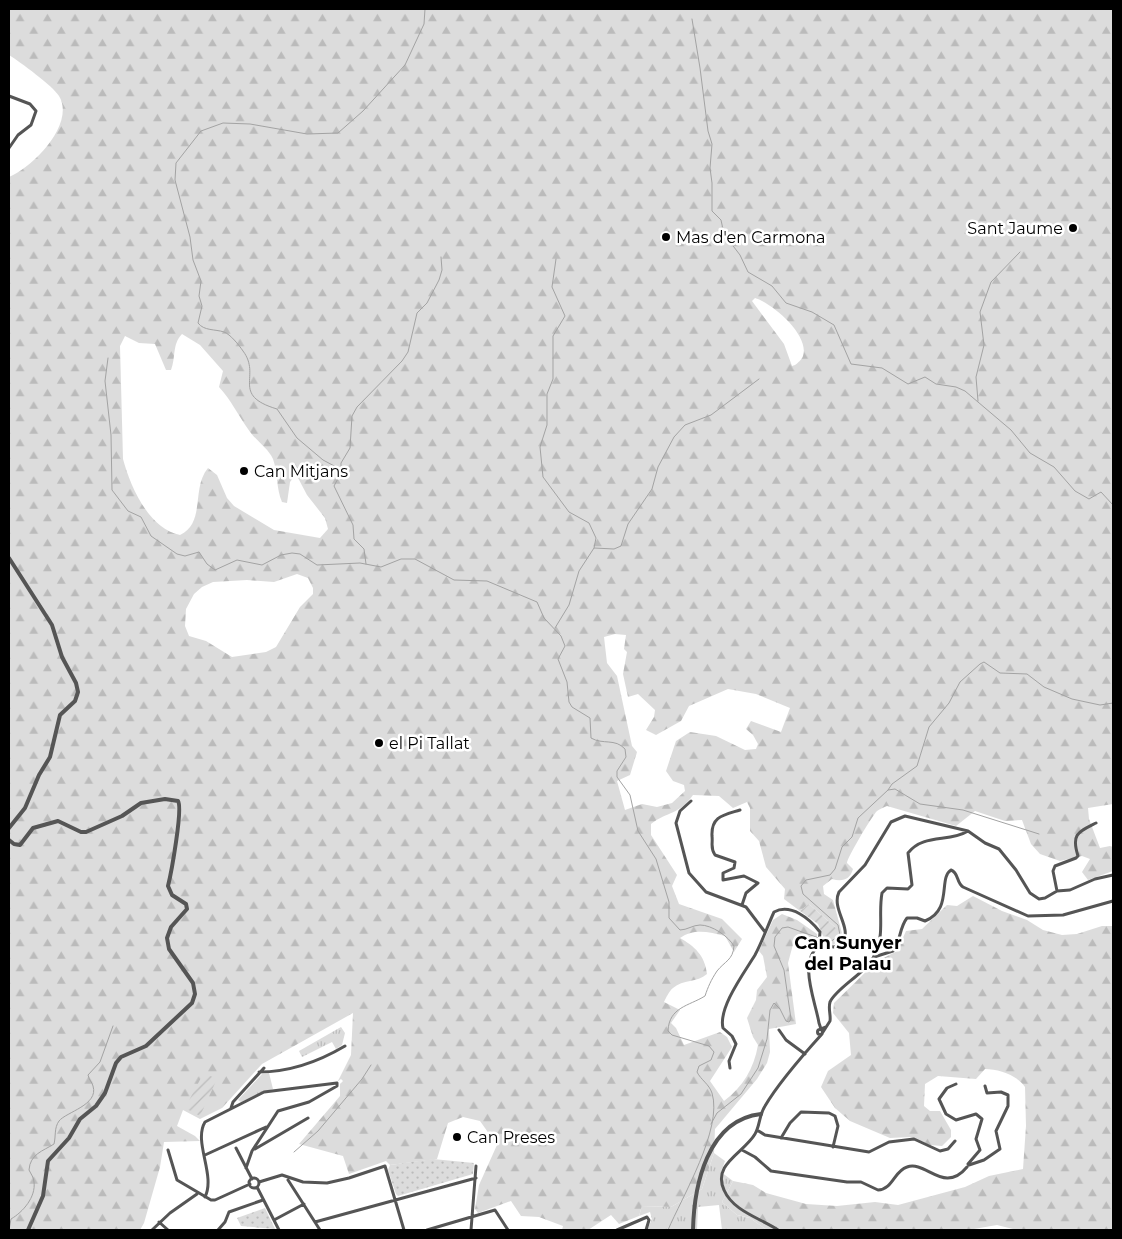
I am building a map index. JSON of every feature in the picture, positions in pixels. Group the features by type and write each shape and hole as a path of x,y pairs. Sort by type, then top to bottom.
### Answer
{"street":[{"path":"9,96 30,104 36,111 31,125 18,135 9,148"},
{"path":"9,558 52,624 62,657 76,683 78,692 77,699 60,715 50,757 39,775 25,808 10,825"},
{"path":"9,841 20,845 34,828 51,821 58,820 81,832 86,832 122,816 140,803 174,799 178,801 180,805 180,818 168,886 172,896 186,904 186,909 171,927 167,938 169,949 193,983 195,994 192,1003 186,1010 146,1046 121,1057 116,1063 105,1093 96,1106 80,1119 68,1138 48,1161 43,1196 28,1230"},
{"path":"691,801 680,811 676,824 689,873 706,892 742,905 765,932"},
{"path":"740,810 714,821 712,826 712,848 715,855 735,862 734,868 723,873 723,880 744,876 758,883 746,893 742,905"},
{"path":"819,945 834,947 843,942 846,934 836,897 865,865 893,820 912,816 968,830 985,843 1004,852 1033,896 1042,899 1056,891 1070,890 1095,879 1113,875"},
{"path":"1056,891 1053,871 1055,866 1078,856 1074,844 1077,835 1096,823"},
{"path":"778,1230 733,1203 723,1189 722,1172 731,1158 742,1150 757,1130 765,1105 805,1054 820,1031 827,1026 830,1021 829,1008 832,999 874,957 883,930 880,916 882,894 887,888 906,890 912,885 908,853 927,840 958,835 968,830"},
{"path":"874,957 894,951 900,940 903,924 907,918 918,918 925,921 934,917 944,899 946,875 951,870 954,871 963,887 1028,916 1063,915 1113,900"},
{"path":"730,1068 729,1061 736,1044 732,1036 723,1028 722,1015 743,972 755,954 774,912 790,908 820,932 819,945 808,961 820,1031"},
{"path":"779,1030 786,1040 805,1054"},
{"path":"260,1072 296,1068 345,1046"},
{"path":"230,1109 233,1102 264,1068"},
{"path":"205,1197 208,1184 202,1135 203,1125 207,1120 264,1092 310,1084 335,1082 337,1086 309,1102 278,1111 252,1151 246,1168"},
{"path":"742,1150 755,1157 771,1171 847,1182 861,1182 878,1190 889,1185 900,1171 908,1166 922,1167 936,1177 953,1176 968,1165 980,1150 976,1139 982,1119 976,1114 956,1120 946,1114 939,1099 947,1088 956,1084"},
{"path":"968,1165 984,1160 1000,1149 996,1131 1008,1106 1008,1095 1001,1092 987,1093 984,1086"},
{"path":"781,1138 790,1123 801,1112 829,1113 835,1116 838,1126 833,1146"},
{"path":"693,1230 695,1196 703,1169 723,1131 734,1124 761,1114"},
{"path":"252,1151 308,1118"},
{"path":"205,1155 267,1127"},
{"path":"757,1130 764,1135 869,1152 889,1142 907,1139 918,1141 940,1151 948,1149 955,1141"},
{"path":"236,1148 252,1179 256,1179 259,1182 279,1176 310,1183 327,1183 350,1178 385,1166 404,1230"},
{"path":"168,1150 177,1180 197,1194 205,1197 216,1200 250,1184 252,1179"},
{"path":"472,1230 476,1166"},
{"path":"315,1222 476,1178"},
{"path":"288,1179 320,1230"},
{"path":"259,1182 257,1187 262,1200 279,1230"},
{"path":"250,1184 253,1188 257,1187"},
{"path":"152,1230 197,1194"},
{"path":"223,1230 229,1212 262,1200"},
{"path":"274,1220 304,1204"},
{"path":"427,1230 494,1210 508,1230"},
{"path":"618,1230 641,1218 648,1218 646,1230"},
{"path":"160,1222 168,1230"},
{"path":"218,1230 225,1222"}],"green space":[{"path":"9,9 1113,9 1113,804 1088,808 1089,819 1100,848 1113,847 1113,871 1088,880 1082,872 1090,859 1082,856 1060,861 1040,854 1031,844 1022,820 1005,821 975,811 956,826 887,806 874,814 851,853 847,863 853,869 850,876 842,880 832,879 823,886 824,894 833,900 843,937 833,945 824,942 823,936 829,939 836,928 809,904 800,911 784,899 785,889 766,867 759,841 750,831 750,808 747,802 733,808 719,796 693,795 678,810 651,824 651,835 677,875 672,886 679,904 722,919 742,939 734,952 725,936 707,932 696,932 680,938 690,944 701,956 707,974 699,979 677,985 670,991 664,1002 680,1010 671,1023 676,1028 684,1045 720,1032 727,1037 732,1047 710,1081 724,1101 737,1090 747,1076 754,1061 758,1045 753,1037 747,1018 756,1000 757,990 767,977 763,956 759,951 773,920 782,914 797,920 817,934 817,940 795,937 788,963 796,1024 769,1029 770,1052 767,1063 757,1079 715,1129 714,1153 702,1189 671,1207 642,1206 639,1216 619,1224 611,1215 588,1230 562,1230 563,1226 539,1217 521,1216 511,1201 478,1213 475,1209 479,1185 497,1145 480,1121 463,1117 448,1123 437,1159 390,1165 386,1161 349,1174 343,1156 299,1144 340,1096 340,1084 343,1081 341,1079 338,1081 351,1055 353,1013 262,1064 222,1108 200,1119 183,1110 177,1126 200,1141 164,1142 160,1167 144,1223 140,1230 9,1230 9,177 29,164 49,144 57,132 62,119 63,107 59,96 50,86 9,55","holes":["755,298 771,306 795,330 804,348 800,361 795,365 792,366 784,344 752,301","182,334 200,345 223,371 219,387 251,433 273,459 282,502 287,503 290,482 296,474 307,495 325,518 328,529 320,538 274,530 234,506 227,498 217,475 208,468 200,485 193,522 180,535 169,531 159,524 142,505 130,481 123,459 120,346 125,336 139,343 155,344 166,370 171,370 175,347","297,574 308,578 313,588 313,594 300,607 276,647 266,652 232,657 206,641 189,636 185,626 186,609 194,594 202,587 213,582 247,580 274,582","615,634 626,635 624,649 627,652 623,674 628,697 638,694 655,710 654,717 646,730 656,735 681,721 689,706 728,689 756,694 790,708 781,732 751,721 746,729 753,735 758,744 756,749 745,750 716,736 690,732 676,741 666,771 673,781 684,785 685,791 672,803 657,807 642,804 625,810 617,781 630,775 637,752 632,746 617,676 607,663 604,637"]},
{"path":"973,896 1002,911 1027,920 1043,930 1062,935 1077,934 1102,926 1113,926 1113,1230 1017,1230 997,1225 968,1230 767,1230 750,1218 737,1215 722,1202 733,1181 753,1185 766,1193 806,1204 837,1206 875,1202 898,1205 965,1187 989,1176 1023,1169 1026,1126 1025,1087 1017,1079 1007,1074 985,1069 976,1079 938,1076 925,1084 924,1106 930,1111 940,1111 951,1130 951,1137 942,1146 930,1145 910,1137 890,1138 850,1121 835,1108 821,1087 828,1071 851,1055 849,1033 833,1013 834,1003 876,962 897,951 906,931 922,929 947,905 957,906"},
{"path":"809,904 836,928 838,934 829,939 823,936 818,924 800,911"},
{"path":"341,1027 345,1033 342,1045 336,1049 332,1042 302,1057 299,1051"},
{"path":"269,1073 273,1089 241,1102 238,1100 262,1074"},
{"path":"206,1074 217,1079 200,1116 185,1108 202,1076"},
{"path":"714,1153 725,1161 721,1172 733,1181 722,1202 737,1215 750,1218 767,1230 722,1230 719,1205 698,1207 697,1230 647,1230 652,1219 650,1212 639,1216 642,1206 671,1207 702,1189"},
{"path":"433,1159 474,1163 473,1174 398,1196 396,1194 388,1170 390,1165"},
{"path":"265,1208 275,1229 241,1226 237,1218"}],"waterway":[{"path":"340,469 323,460 297,438 277,409 263,404 255,398 251,391 248,360 234,340 224,332 206,329 198,323 202,306 199,296 201,281 193,260 190,237 175,180 176,163 201,131 223,123 250,124 307,134 338,133 363,111 405,65 424,24 425,9"},
{"path":"692,19 708,131 712,144 710,168 712,211 721,220 724,234 740,255 748,272 772,286 786,303 812,312 834,325 851,364 882,368 908,384 925,377 936,384 956,387 965,391 1011,430 1030,453 1054,467 1075,491 1089,499 1101,492 1113,505"},
{"path":"978,401 976,377 984,345 980,312 991,282 1020,252"},
{"path":"366,564 364,549 354,539 353,525 334,486 341,473 341,463 350,448 352,416 357,407 402,361 408,352 417,313 427,303 439,280 442,270 441,257"},
{"path":"556,259 552,287 565,316 553,336 553,379 547,394 547,425 540,447 543,477 569,512 589,523 596,538 594,548"},
{"path":"108,358 105,381 111,435 112,490 128,511 141,517 151,536 177,554 185,556 199,552 207,564 215,570 237,560 262,565 281,555 292,553 300,554 317,565 360,563 381,567 401,559 415,559 454,580 487,581 537,602 544,618 561,636 565,646 558,659 567,682 569,702 572,707 590,718 591,738 617,744 625,749 626,757 617,771 617,777 630,795 638,831 656,859 669,902 669,918 680,930 697,925 710,927 724,935 734,946 732,954 717,971 705,996 681,1008 669,1023 668,1031 672,1035 709,1046 714,1052 711,1060 699,1066 697,1072 711,1090 714,1108 707,1143 668,1230"},
{"path":"555,628 569,605 579,571 594,548 614,549 621,546 628,524 652,489 658,467 674,437 685,425 711,415 759,379"},
{"path":"888,790 892,784 917,766 929,727 949,703 960,682 984,662 1000,673 1027,674 1044,687 1072,699 1100,705 1113,703"},
{"path":"711,1124 717,1113 741,1094 758,1068 767,1039 770,1010 774,1003 780,1009 786,1021 789,1022 791,1019 784,970 774,946 775,937 782,928 788,927 830,942 840,935 838,925 803,894 801,886 806,880 830,875 835,869 842,847 852,837 858,818 888,790 895,789 920,804 963,810 1039,834"},
{"path":"9,1230 11,1219 28,1204 33,1193 34,1180 29,1170 32,1160 54,1144 59,1121 87,1103 94,1093 88,1075 100,1062 113,1026"},
{"path":"294,1152 318,1131 362,1079 371,1065"}],"place":[{"name":"Sant Jaume","path":"1073,228"},
{"name":"Mas d'en Carmona","path":"666,237"},
{"name":"Can Mitjans","path":"244,471"},
{"name":"el Pi Tallat","path":"379,743"},
{"name":"Can Preses","path":"457,1137"}],"district":[{"name":"Can Sunyer del Palau","path":"848,953"}]}
